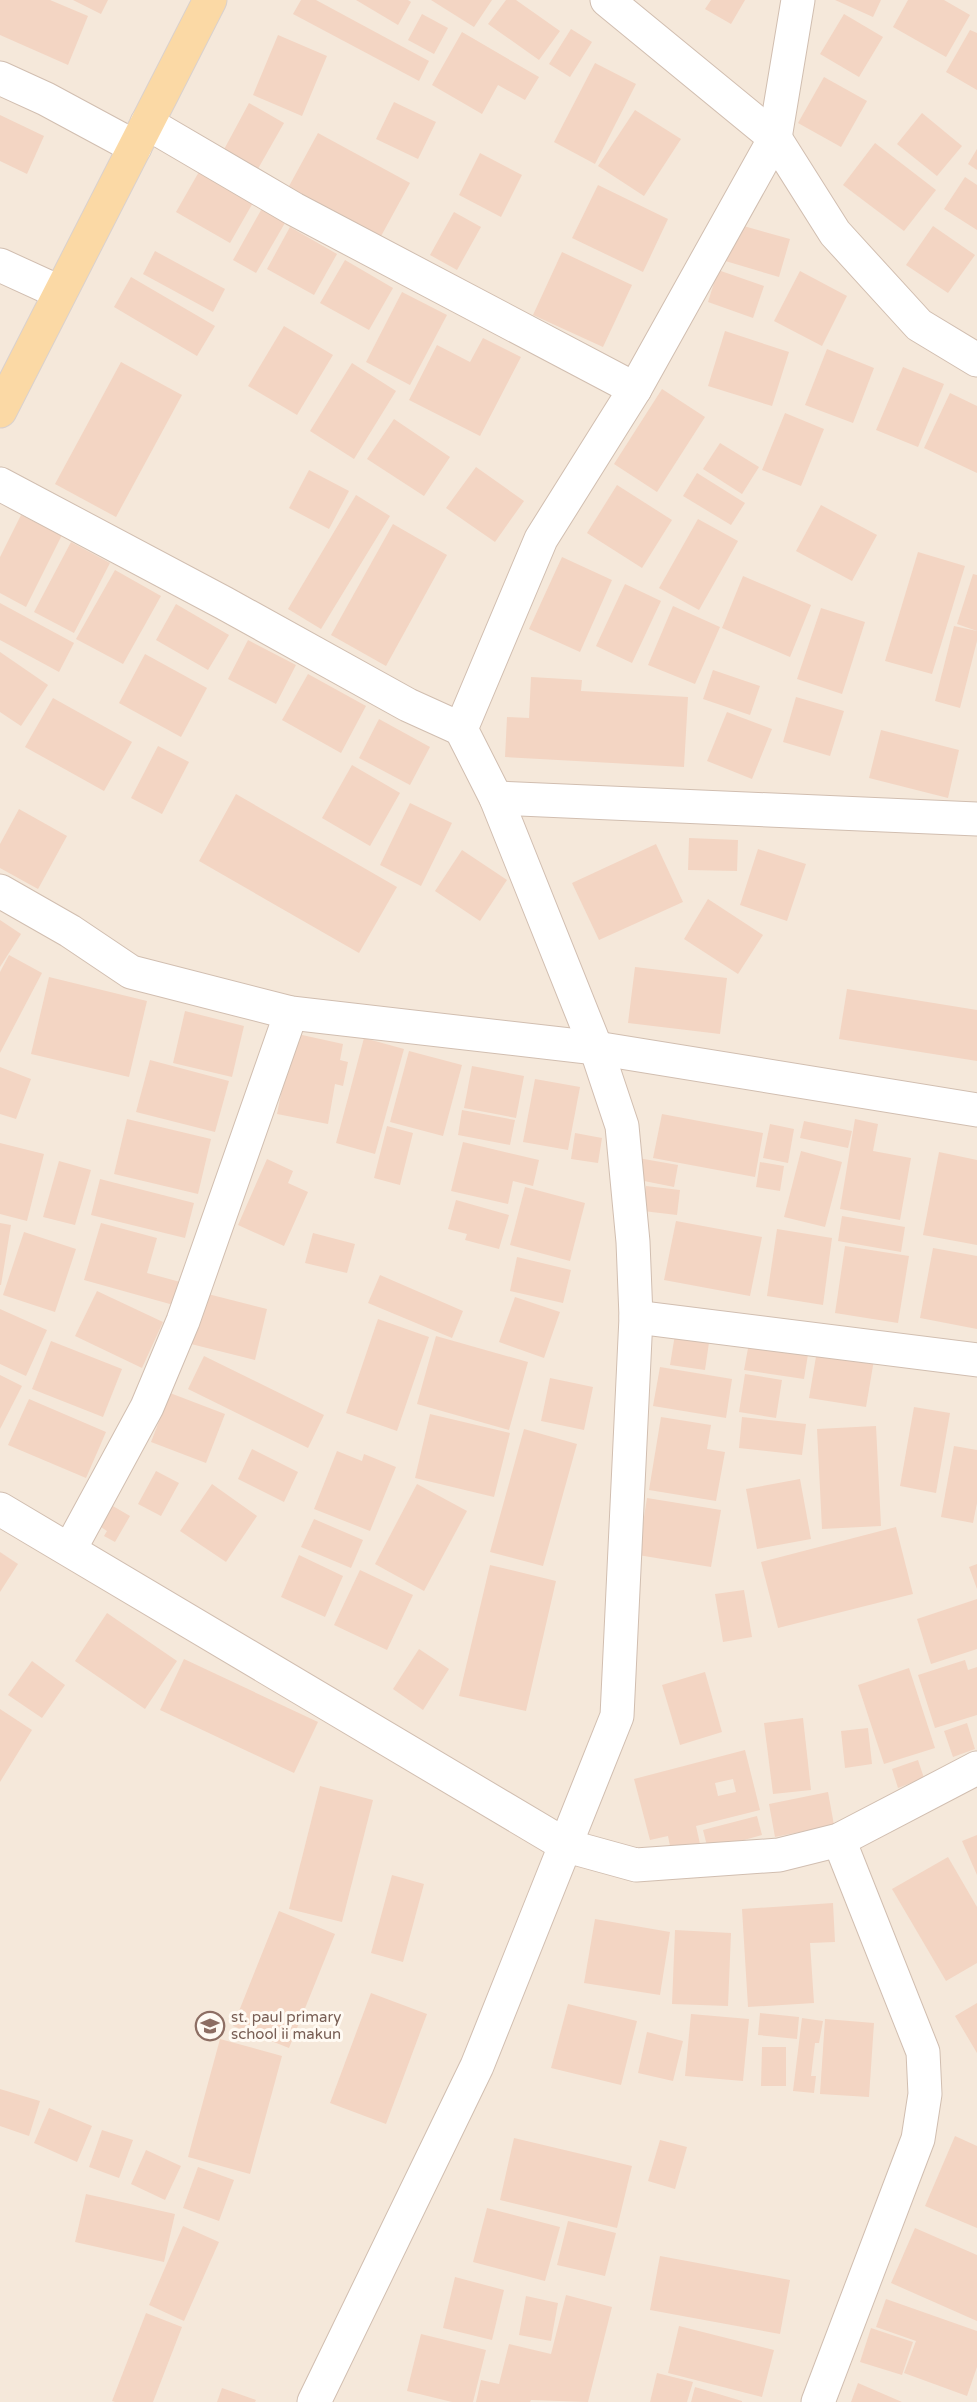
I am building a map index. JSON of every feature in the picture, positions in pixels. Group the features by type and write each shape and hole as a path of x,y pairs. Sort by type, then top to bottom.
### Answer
{"main road":[{"path":"0,411 210,0"}],"street":[{"path":"607,0 775,138 834,233 919,325 977,360"},
{"path":"461,729 541,539 635,388 775,138 798,0"},
{"path":"0,78 46,99 141,135 294,208 635,388"},
{"path":"0,265 59,292"},
{"path":"0,484 224,603 408,705 461,729 495,798 596,1048 622,1126 633,1242 636,1317 617,1716 567,1846 477,2066 314,2402"},
{"path":"495,798 976,817"},
{"path":"0,891 70,931 131,972 291,1013 596,1048 977,1110"},
{"path":"69,1549 147,1407 183,1321 291,1013"},
{"path":"636,1317 977,1360"},
{"path":"0,1509 567,1846 636,1865 780,1855 839,1840 977,1768"},
{"path":"818,2402 918,2139 925,2094 923,2052 839,1840"}],"shaded area":[{"path":"0,0 977,0 977,2402 0,2402"}],"building":[{"path":"0,0 50,0 88,16 68,65 0,35"},
{"path":"73,0 108,0 101,14"},
{"path":"301,0 316,0 429,61 419,81 293,14"},
{"path":"356,0 408,0 411,2 398,25"},
{"path":"431,0 492,0 474,27"},
{"path":"506,0 516,0 560,31 539,60 488,24"},
{"path":"711,0 745,0 731,24 705,9"},
{"path":"835,0 881,0 873,17"},
{"path":"908,0 944,0 970,15 946,57 893,27"},
{"path":"422,14 448,28 434,54 408,40"},
{"path":"844,14 883,37 859,77 820,54"},
{"path":"571,29 592,42 570,77 549,64"},
{"path":"970,30 977,33 977,90 946,72"},
{"path":"462,32 539,77 525,100 498,85 482,114 432,85"},
{"path":"278,35 327,56 302,116 253,95"},
{"path":"595,63 636,84 595,164 554,142"},
{"path":"824,77 867,101 841,147 798,123"},
{"path":"394,102 436,122 418,159 376,139"},
{"path":"249,103 284,123 255,174 221,155"},
{"path":"635,110 681,139 644,196 598,166"},
{"path":"922,113 962,146 937,176 897,144"},
{"path":"0,115 44,136 27,174 0,161"},
{"path":"318,133 410,183 380,238 288,188"},
{"path":"875,143 936,190 904,231 843,185"},
{"path":"977,149 977,170 968,164"},
{"path":"480,153 522,175 501,217 459,195"},
{"path":"200,170 254,201 230,243 176,212"},
{"path":"965,177 977,185 977,230 944,209"},
{"path":"598,185 668,219 643,272 572,238"},
{"path":"265,203 289,216 256,273 233,260"},
{"path":"454,212 481,227 457,270 430,255"},
{"path":"733,223 790,239 779,277 722,260"},
{"path":"933,226 975,255 948,293 906,265"},
{"path":"290,227 337,254 314,295 267,269"},
{"path":"155,251 225,289 213,312 143,274"},
{"path":"562,252 632,285 603,347 533,315"},
{"path":"345,260 393,288 369,330 320,303"},
{"path":"718,270 764,286 753,318 708,302"},
{"path":"800,271 847,296 822,346 774,321"},
{"path":"131,277 215,326 197,356 114,307"},
{"path":"402,292 447,315 410,385 366,362"},
{"path":"284,326 333,355 297,415 248,386"},
{"path":"725,331 789,352 772,406 708,386"},
{"path":"483,338 521,357 480,436 409,400 437,345 470,362"},
{"path":"827,349 874,368 853,423 805,405"},
{"path":"121,362 182,395 116,517 55,484"},
{"path":"352,363 396,391 354,459 310,431"},
{"path":"903,367 944,384 918,447 876,430"},
{"path":"662,389 705,417 657,492 614,464"},
{"path":"950,393 977,406 977,473 924,448"},
{"path":"785,413 824,429 801,486 762,470"},
{"path":"394,419 450,457 424,496 367,459"},
{"path":"720,443 759,467 742,494 703,469"},
{"path":"476,467 524,501 495,542 446,508"},
{"path":"309,470 349,491 329,529 289,508"},
{"path":"697,473 745,503 731,525 683,496"},
{"path":"617,485 672,520 642,568 587,533"},
{"path":"356,495 390,516 321,629 288,609"},
{"path":"821,505 877,535 852,581 796,551"},
{"path":"21,515 62,535 26,607 0,593 0,557"},
{"path":"698,519 738,541 699,610 659,588"},
{"path":"393,524 447,555 386,666 331,635"},
{"path":"71,542 110,563 74,633 34,612"},
{"path":"918,552 965,566 932,674 885,661"},
{"path":"562,557 612,580 580,652 529,629"},
{"path":"115,570 161,596 123,664 76,639"},
{"path":"973,574 977,575 977,631 957,624"},
{"path":"743,576 811,605 790,657 722,628"},
{"path":"625,584 661,601 632,663 596,646"},
{"path":"0,603 74,643 59,672 0,640"},
{"path":"176,604 229,635 208,670 156,640"},
{"path":"673,606 720,627 695,684 648,665"},
{"path":"821,608 865,622 842,694 797,679"},
{"path":"954,626 977,631 977,641 960,708 935,701"},
{"path":"248,640 296,665 276,704 228,679"},
{"path":"0,652 48,685 21,726 0,712"},
{"path":"145,654 207,688 181,737 119,703"},
{"path":"713,670 760,686 750,715 703,699"},
{"path":"308,674 366,706 341,753 282,720"},
{"path":"531,677 582,680 581,691 688,697 684,767 505,757 507,717 529,718"},
{"path":"796,697 844,711 830,756 783,742"},
{"path":"53,698 132,742 104,791 25,747"},
{"path":"727,712 772,729 752,779 707,761"},
{"path":"379,719 430,747 410,785 359,758"},
{"path":"881,730 959,750 948,798 869,778"},
{"path":"158,746 189,762 162,814 131,798"},
{"path":"352,765 400,793 370,846 322,818"},
{"path":"236,794 397,887 359,953 199,861"},
{"path":"410,803 452,823 421,886 380,865"},
{"path":"19,809 67,836 38,889 0,868 0,844"},
{"path":"689,838 738,840 737,871 688,870"},
{"path":"656,844 683,902 599,940 572,883"},
{"path":"758,849 806,864 787,921 740,905"},
{"path":"462,850 507,880 480,921 435,891"},
{"path":"708,899 763,935 738,974 684,939"},
{"path":"0,920 21,934 0,967"},
{"path":"9,955 42,973 0,1053 0,972"},
{"path":"635,967 727,978 720,1034 628,1023"},
{"path":"49,977 147,1001 129,1077 31,1054"},
{"path":"847,989 977,1010 977,1061 839,1039"},
{"path":"185,1011 244,1026 232,1077 173,1063"},
{"path":"293,1033 343,1044 340,1060 348,1062 343,1086 335,1084 328,1124 277,1114"},
{"path":"364,1038 404,1049 375,1154 336,1143"},
{"path":"409,1051 462,1065 443,1136 390,1122"},
{"path":"150,1060 229,1081 215,1132 136,1112"},
{"path":"472,1066 524,1076 516,1118 464,1108"},
{"path":"0,1067 31,1079 16,1119 0,1114"},
{"path":"535,1079 580,1087 568,1150 523,1142"},
{"path":"462,1110 515,1120 510,1145 458,1135"},
{"path":"662,1114 763,1133 755,1177 653,1158"},
{"path":"127,1119 211,1139 198,1194 114,1174"},
{"path":"855,1119 878,1124 873,1151 911,1158 900,1220 840,1209"},
{"path":"804,1121 852,1131 848,1148 800,1138"},
{"path":"770,1124 794,1129 788,1163 763,1158"},
{"path":"387,1126 413,1133 400,1185 374,1178"},
{"path":"575,1133 602,1138 598,1163 571,1159"},
{"path":"463,1142 539,1160 533,1186 513,1181 508,1204 451,1191"},
{"path":"0,1143 44,1154 27,1221 0,1214"},
{"path":"801,1151 842,1162 825,1227 784,1217"},
{"path":"939,1152 977,1160 977,1245 923,1235"},
{"path":"638,1158 678,1165 674,1187 634,1179"},
{"path":"267,1159 293,1171 288,1183 308,1192 284,1246 238,1225"},
{"path":"59,1161 91,1170 75,1225 43,1217"},
{"path":"760,1162 784,1166 780,1191 756,1187"},
{"path":"100,1179 194,1203 185,1238 91,1215"},
{"path":"646,1186 680,1190 677,1215 643,1211"},
{"path":"525,1187 585,1203 570,1261 510,1245"},
{"path":"456,1200 509,1215 499,1249 465,1240 467,1234 448,1229"},
{"path":"842,1216 905,1227 901,1252 838,1241"},
{"path":"676,1221 762,1237 750,1296 664,1280"},
{"path":"0,1223 11,1225 1,1285 0,1285"},
{"path":"101,1223 157,1238 147,1273 184,1283 177,1306 84,1280"},
{"path":"777,1229 832,1238 823,1305 767,1296"},
{"path":"24,1232 76,1249 55,1312 3,1295"},
{"path":"313,1233 355,1244 347,1273 305,1263"},
{"path":"845,1246 909,1256 898,1323 835,1313"},
{"path":"933,1248 977,1256 977,1329 920,1318"},
{"path":"517,1257 571,1270 563,1303 510,1291"},
{"path":"380,1275 463,1311 452,1338 368,1303"},
{"path":"97,1291 163,1322 142,1368 75,1336"},
{"path":"204,1293 267,1309 255,1360 191,1344"},
{"path":"515,1297 560,1312 544,1358 499,1342"},
{"path":"0,1309 47,1330 26,1376 0,1364"},
{"path":"678,1316 712,1322 705,1370 670,1365"},
{"path":"378,1319 429,1337 397,1431 346,1413"},
{"path":"751,1332 810,1342 804,1379 744,1370"},
{"path":"820,1333 877,1342 866,1407 809,1398"},
{"path":"436,1336 528,1362 509,1430 417,1404"},
{"path":"51,1341 122,1369 103,1417 32,1389"},
{"path":"204,1356 324,1415 308,1448 188,1389"},
{"path":"660,1367 732,1379 726,1418 653,1406"},
{"path":"745,1374 782,1380 776,1418 739,1412"},
{"path":"0,1375 22,1386 0,1429"},
{"path":"550,1378 593,1387 584,1430 541,1421"},
{"path":"170,1393 225,1414 206,1463 151,1442"},
{"path":"29,1399 106,1432 86,1478 8,1445"},
{"path":"914,1407 950,1413 936,1493 900,1486"},
{"path":"430,1414 510,1433 494,1497 415,1478"},
{"path":"661,1417 711,1425 707,1449 725,1452 716,1501 649,1490"},
{"path":"742,1417 806,1424 802,1455 739,1448"},
{"path":"876,1426 881,1526 822,1529 817,1429"},
{"path":"524,1429 577,1444 543,1566 490,1552"},
{"path":"954,1446 977,1450 977,1503 973,1523 941,1517"},
{"path":"252,1449 298,1472 284,1502 238,1479"},
{"path":"337,1451 362,1461 364,1454 396,1467 370,1531 314,1509"},
{"path":"156,1471 179,1483 161,1516 138,1504"},
{"path":"800,1479 811,1539 757,1549 746,1489"},
{"path":"212,1484 257,1516 226,1562 180,1531"},
{"path":"417,1484 467,1511 424,1591 375,1564"},
{"path":"647,1498 721,1510 711,1567 638,1555"},
{"path":"106,1502 130,1516 115,1542 104,1536 107,1531 95,1523"},
{"path":"314,1519 363,1540 351,1568 301,1547"},
{"path":"896,1527 913,1594 778,1628 761,1562"},
{"path":"0,1552 18,1564 0,1592"},
{"path":"299,1555 343,1576 325,1617 281,1597"},
{"path":"977,1564 977,1589 969,1567"},
{"path":"490,1565 556,1581 526,1711 459,1696"},
{"path":"360,1570 413,1595 387,1650 334,1625"},
{"path":"744,1590 752,1637 723,1642 715,1594"},
{"path":"977,1599 977,1649 931,1664 917,1619"},
{"path":"107,1613 177,1661 145,1709 75,1661"},
{"path":"419,1649 449,1669 423,1710 393,1689"},
{"path":"184,1659 318,1722 294,1773 160,1710"},
{"path":"965,1660 968,1670 977,1667 977,1715 935,1728 918,1675"},
{"path":"32,1661 65,1685 42,1718 8,1695"},
{"path":"909,1668 935,1748 884,1764 858,1685"},
{"path":"705,1672 722,1732 680,1745 662,1685"},
{"path":"0,1709 32,1730 0,1782"},
{"path":"803,1718 811,1790 773,1794 764,1723"},
{"path":"967,1723 975,1749 953,1757 944,1731"},
{"path":"868,1728 872,1764 845,1768 841,1731"},
{"path":"745,1750 760,1810 696,1826 700,1844 671,1851 668,1836 650,1840 634,1779","holes":["733,1779 736,1792 718,1796 715,1783"]},
{"path":"918,1760 924,1778 898,1788 892,1769"},
{"path":"320,1786 373,1800 342,1922 289,1909"},
{"path":"828,1792 834,1825 775,1837 769,1804"},
{"path":"757,1816 762,1835 708,1850 703,1830"},
{"path":"977,1835 977,1875 962,1841"},
{"path":"948,1857 977,1907 977,1963 946,1981 892,1889"},
{"path":"392,1875 424,1884 403,1962 371,1953"},
{"path":"833,1903 835,1942 810,1943 814,2003 748,2007 742,1909"},
{"path":"279,1911 335,1934 289,2048 233,2026"},
{"path":"595,1919 670,1932 660,1995 584,1983"},
{"path":"675,1930 731,1933 728,2006 672,2004"},
{"path":"371,1993 427,2014 386,2124 330,2103"},
{"path":"977,2003 977,2053 955,2016"},
{"path":"568,2004 637,2021 621,2085 551,2068"},
{"path":"760,2013 799,2017 797,2039 758,2035"},
{"path":"691,2014 749,2019 743,2081 685,2076"},
{"path":"802,2018 823,2021 819,2043 815,2043 811,2076 816,2076 814,2093 793,2091"},
{"path":"825,2019 874,2023 869,2097 820,2094"},
{"path":"647,2032 683,2041 673,2081 638,2073"},
{"path":"220,2039 282,2056 250,2174 188,2157"},
{"path":"762,2047 786,2047 786,2086 761,2086"},
{"path":"0,2089 40,2101 29,2136 0,2126"},
{"path":"49,2108 92,2126 77,2162 34,2143"},
{"path":"102,2130 133,2140 119,2178 89,2167"},
{"path":"955,2136 977,2146 977,2228 925,2206"},
{"path":"514,2138 632,2166 617,2228 500,2200"},
{"path":"660,2140 687,2147 675,2189 648,2181"},
{"path":"146,2150 181,2166 165,2200 131,2184"},
{"path":"198,2167 234,2180 219,2221 183,2208"},
{"path":"86,2194 175,2214 164,2262 75,2242"},
{"path":"487,2208 560,2227 545,2281 473,2262"},
{"path":"568,2221 616,2233 605,2276 557,2265"},
{"path":"183,2226 219,2242 184,2321 149,2305"},
{"path":"915,2228 977,2255 977,2321 891,2283"},
{"path":"660,2256 790,2280 780,2334 650,2310"},
{"path":"455,2277 504,2290 492,2340 443,2328"},
{"path":"566,2295 612,2307 588,2402 531,2400 530,2402 476,2402 481,2380 499,2384 509,2344 551,2354"},
{"path":"526,2296 558,2303 551,2341 519,2335"},
{"path":"886,2299 977,2331 977,2367 967,2396 904,2373 916,2341 876,2327"},
{"path":"146,2313 182,2327 153,2402 112,2401"},
{"path":"679,2326 774,2350 762,2397 668,2373"},
{"path":"871,2328 913,2342 902,2375 860,2362"},
{"path":"421,2334 486,2350 473,2402 452,2402 407,2391"},
{"path":"657,2373 693,2382 687,2402 650,2402"},
{"path":"858,2383 902,2402 851,2402"},
{"path":"695,2387 742,2401 742,2402 691,2402"},
{"path":"222,2388 256,2400 255,2402 217,2402"}],"place":[{"name":"st. paul primary school ii makun","path":"210,2026"}]}
